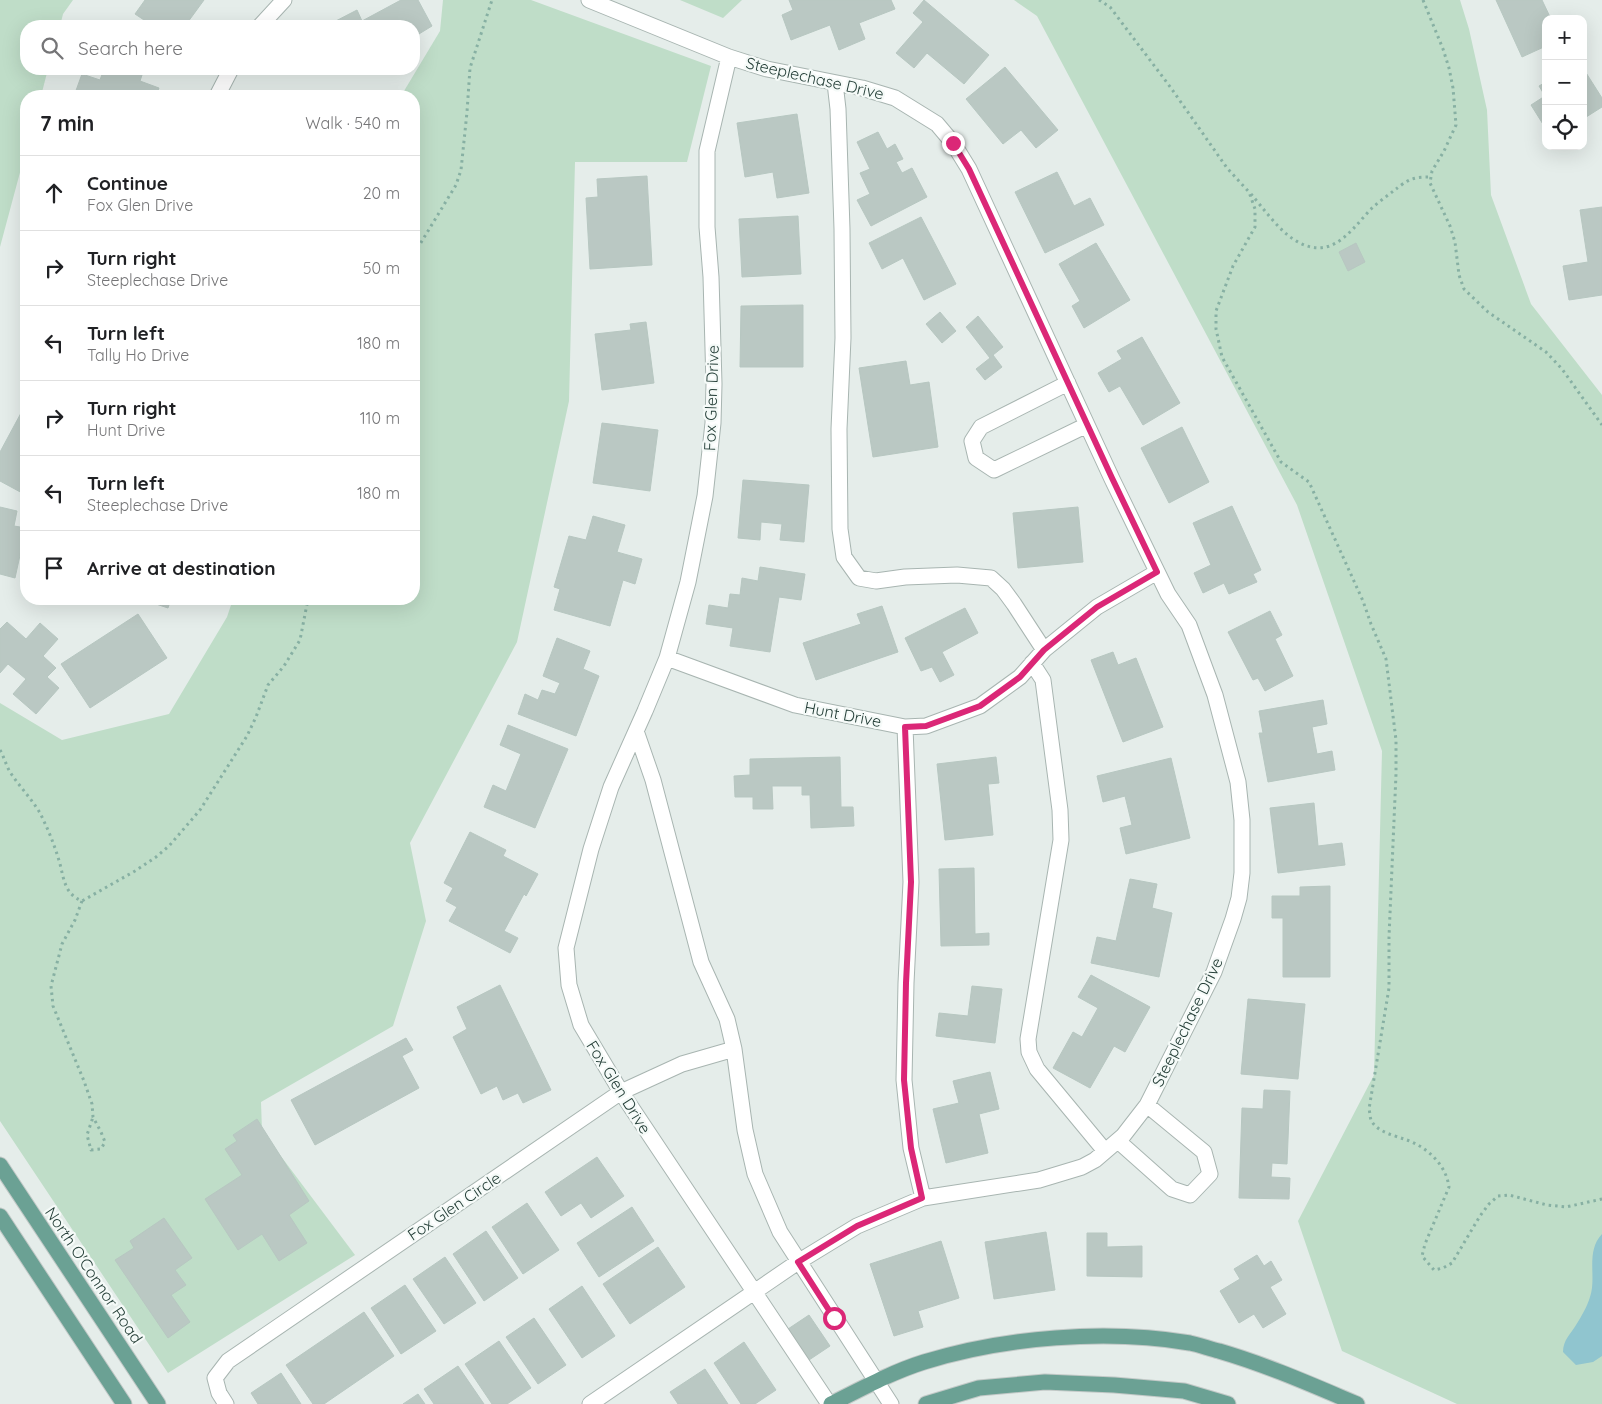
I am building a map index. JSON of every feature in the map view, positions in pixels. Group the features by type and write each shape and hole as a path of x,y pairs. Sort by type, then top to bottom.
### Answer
{"main road":[{"name":"North O'Connor Road","path":"0,1165 158,1404"},
{"path":"0,1216 124,1404"},
{"path":"830,1404 923,1362 966,1352 1054,1338 1117,1336 1191,1344 1235,1356 1296,1378 1357,1404"},
{"path":"926,1404 979,1388 1045,1382 1184,1390 1228,1404"}],"street":[{"path":"266,20 284,0"},
{"name":"Steeplechase Drive","path":"589,0 729,57 767,69 862,88 895,98 937,124 953,143 969,169 1157,572 1168,594 1189,626 1215,695 1238,782 1242,820 1242,873 1239,898 1214,972 1147,1105 1118,1141 1095,1160 1082,1167 1039,1180 922,1198 857,1226 798,1262 754,1293"},
{"name":"Fox Glen Drive","path":"729,57 707,150 707,226 711,277 714,384 705,496 688,582 667,658 611,787 591,849 566,948 569,985 581,1025 620,1092 830,1404"},
{"path":"220,90 228,75"},
{"path":"835,83 838,109 842,229 843,338 839,429 840,529 844,557 859,578 876,581 905,577 957,575 991,578 1003,589 1044,650"},
{"path":"1068,383 981,427 972,441 976,458 994,470 1087,425"},
{"name":"Hunt Drive","path":"667,658 795,704 905,727 926,726 980,706 1020,677 1044,650 1097,607 1157,572"},
{"path":"1032,664 1043,680 1060,810 1061,840 1028,1038 1029,1052 1037,1069 1105,1152"},
{"path":"905,727 911,882 904,1080 911,1148 922,1198"},
{"path":"636,731 653,780 701,962 728,1019 745,1130 755,1174 780,1232 890,1404"},
{"name":"Fox Glen Circle","path":"226,1404 219,1393 215,1378 228,1361 620,1092 682,1064 734,1049"},
{"path":"1118,1141 1172,1189 1190,1195 1210,1174 1204,1152 1147,1105"},
{"path":"590,1404 754,1293"}],"path":[{"path":"420,244 456,185 461,170 470,68 492,0"},
{"path":"1099,0 1110,7 1171,88 1227,168 1281,229 1293,239 1309,247 1321,249 1337,243 1348,235 1371,210 1398,187 1411,179 1431,176"},
{"path":"1423,0 1449,68 1453,88 1456,125 1432,171 1430,183 1455,242 1464,289 1488,312 1546,352 1562,369 1602,425"},
{"path":"1249,192 1255,208 1255,227 1233,266 1216,311 1216,329 1222,357 1281,462 1309,482 1364,601 1371,624 1386,659 1396,740 1396,774 1389,937 1389,988 1369,1109 1372,1122 1386,1134 1406,1139 1424,1148 1439,1162 1448,1177 1449,1187 1425,1244 1422,1256 1434,1270 1452,1263 1480,1216 1498,1196 1509,1195 1546,1205 1566,1207 1602,1199"},
{"path":"93,1117 105,1142 101,1149 90,1150 87,1135 93,1117 92,1104 53,1006 51,986 62,944 82,902 156,857 169,846 200,810 247,736 268,685 284,666 300,640 307,605"},
{"path":"0,750 9,770 39,811 67,889 73,898 82,902"}],"green space":[{"path":"0,0 73,0 63,14 62,20 20,20 20,75 46,75 43,90 20,90 20,172 0,247"},
{"path":"443,0 531,0 711,66 687,162 575,162 569,401 517,642 410,843 426,921 393,1026 261,1102 262,1131 355,1255 168,1373 0,1121 0,703 62,740 169,714 227,617 231,605 420,605 420,90 405,90 414,75 420,75 420,64 440,31"},
{"path":"680,0 742,0 723,18"},
{"path":"1014,0 1460,0 1469,29 1487,110 1491,195 1531,304 1602,395 1602,1404 1457,1404 1342,1351 1298,1221 1374,1075 1382,751 1297,505 1037,16"}],"water":[{"path":"1602,1234 1602,1356 1593,1362 1576,1365 1563,1352 1563,1348 1589,1301 1592,1289 1594,1249"}],"building":[{"path":"145,0 204,0 189,20 144,20 135,14"},
{"path":"401,0 418,0 432,26 420,33 420,20 364,20"},
{"path":"789,0 891,0 895,9 859,23 865,39 839,50 830,25 791,40 782,15 793,10"},
{"path":"924,0 989,55 964,84 927,53 914,68 896,53 923,22 913,13"},
{"path":"1496,0 1542,0 1549,15 1542,15 1542,48 1522,57"},
{"path":"357,10 362,20 338,20"},
{"path":"1005,67 1058,130 1036,148 1021,130 1003,144 966,99"},
{"path":"1587,74 1602,98 1602,107 1587,116"},
{"path":"82,75 100,80 102,75 142,75 140,81 159,88 158,90 76,90"},
{"path":"1542,98 1542,123 1531,105"},
{"path":"797,114 809,193 777,198 773,172 745,177 737,123"},
{"path":"878,132 887,149 895,144 903,159 896,162 902,173 912,168 927,197 871,226 857,200 870,194 860,173 870,169 857,142"},
{"path":"1057,172 1074,206 1090,198 1104,225 1045,253 1015,192"},
{"path":"647,176 652,265 590,269 586,198 598,197 597,179"},
{"path":"1602,207 1602,295 1569,300 1563,266 1588,262 1580,210"},
{"path":"798,216 801,274 742,277 739,219"},
{"path":"921,217 956,284 924,300 903,258 882,269 869,243"},
{"path":"1096,243 1130,300 1084,328 1072,306 1080,301 1059,264"},
{"path":"1356,243 1365,262 1348,271 1339,252"},
{"path":"803,305 803,367 740,367 741,306"},
{"path":"940,312 956,331 942,343 926,324"},
{"path":"978,316 1003,347 993,355 1002,367 985,380 976,369 990,358 966,327"},
{"path":"646,322 654,383 602,390 595,334 631,330 630,324"},
{"path":"1142,337 1180,403 1143,425 1120,386 1109,392 1098,373 1122,359 1117,351"},
{"path":"906,361 910,385 929,382 938,447 873,457 859,368"},
{"path":"20,415 20,492 0,481 0,452"},
{"path":"602,423 658,430 650,491 593,483"},
{"path":"1182,427 1209,482 1169,503 1141,448"},
{"path":"743,480 809,485 804,542 780,540 782,524 761,522 760,540 738,538"},
{"path":"1232,506 1261,570 1253,574 1257,582 1229,594 1224,583 1203,593 1194,573 1211,565 1193,523"},
{"path":"0,507 17,511 14,526 20,527 20,555 15,578 0,574"},
{"path":"1078,507 1083,562 1018,568 1013,513"},
{"path":"593,516 625,525 617,552 642,559 635,584 623,580 610,626 554,610 560,589 554,587 569,536 586,540"},
{"path":"760,567 805,574 801,600 779,597 770,652 730,646 733,628 706,624 709,605 728,608 730,594 740,595 742,578 758,581"},
{"path":"882,606 898,652 816,680 803,643 861,624 857,614"},
{"path":"965,608 978,633 942,652 954,675 940,682 932,667 921,671 905,638"},
{"path":"1270,611 1282,635 1275,639 1293,676 1265,691 1258,678 1253,680 1228,632"},
{"path":"138,614 167,658 90,708 61,664"},
{"path":"7,622 26,639 40,623 58,639 43,656 56,668 47,677 59,688 36,714 13,694 26,679 8,664 0,673 0,629"},
{"path":"557,638 590,651 583,669 599,676 576,736 518,714 525,694 538,700 542,690 555,694 560,683 543,676"},
{"path":"1113,652 1118,665 1136,658 1163,727 1123,742 1091,660"},
{"path":"1323,700 1327,724 1312,727 1317,754 1332,751 1335,770 1268,782 1259,733 1263,733 1259,711"},
{"path":"508,725 568,749 535,828 484,807 493,785 506,791 521,754 500,745"},
{"path":"840,757 841,807 853,807 854,826 811,828 810,795 802,795 802,786 772,786 773,809 753,809 753,797 735,797 734,776 750,775 750,759"},
{"path":"996,757 999,783 988,784 993,835 945,840 937,764"},
{"path":"1171,758 1190,838 1126,854 1120,828 1132,825 1125,796 1103,802 1097,776"},
{"path":"1314,803 1318,846 1342,843 1345,865 1278,873 1270,808"},
{"path":"470,832 506,850 503,856 538,874 526,896 524,894 504,931 518,938 510,953 449,921 457,907 446,901 453,888 444,883"},
{"path":"974,868 975,934 989,933 989,945 941,946 939,869"},
{"path":"1130,879 1157,884 1152,908 1172,913 1159,977 1091,963 1097,937 1116,941"},
{"path":"1330,886 1330,977 1283,977 1283,918 1272,918 1272,896 1300,896 1300,887"},
{"path":"1091,975 1150,1007 1125,1052 1114,1046 1090,1088 1053,1068 1073,1032 1082,1037 1098,1008 1078,997"},
{"path":"500,985 551,1090 523,1103 518,1093 503,1100 497,1086 481,1094 453,1037 467,1029 457,1007"},
{"path":"972,986 1002,989 995,1043 936,1036 939,1013 968,1016"},
{"path":"1248,999 1305,1004 1298,1079 1241,1074"},
{"path":"406,1038 413,1050 402,1056 419,1088 315,1145 291,1100"},
{"path":"990,1072 999,1109 979,1114 988,1153 946,1163 933,1109 959,1103 953,1081"},
{"path":"1264,1090 1290,1091 1287,1164 1272,1163 1271,1177 1290,1178 1289,1199 1239,1198 1242,1108 1263,1109"},
{"path":"257,1119 309,1201 289,1215 307,1243 279,1261 262,1234 238,1250 205,1199 242,1175 225,1149 237,1141 233,1135"},
{"path":"597,1157 624,1196 591,1218 581,1203 561,1216 545,1192"},
{"path":"527,1203 559,1250 523,1274 492,1227"},
{"path":"632,1207 654,1241 599,1277 577,1243"},
{"path":"164,1218 192,1258 175,1270 186,1285 171,1295 190,1322 168,1338 115,1260 134,1248 130,1241"},
{"path":"486,1231 518,1278 484,1301 453,1254"},
{"path":"1046,1232 1055,1290 994,1299 985,1242"},
{"path":"1087,1233 1107,1233 1107,1247 1142,1246 1142,1277 1087,1276"},
{"path":"941,1241 959,1298 918,1311 923,1327 894,1336 870,1264"},
{"path":"658,1247 685,1287 630,1324 603,1284"},
{"path":"1257,1255 1264,1266 1271,1261 1282,1280 1270,1287 1286,1314 1263,1328 1254,1314 1239,1323 1220,1291 1240,1279 1234,1269"},
{"path":"445,1257 476,1303 444,1324 413,1279"},
{"path":"405,1285 436,1331 401,1354 371,1308"},
{"path":"582,1286 615,1336 582,1358 549,1309"},
{"path":"364,1312 394,1356 324,1404 313,1404 286,1365"},
{"path":"809,1315 830,1346 806,1362 785,1331"},
{"path":"534,1318 566,1365 538,1384 506,1337"},
{"path":"499,1341 531,1388 507,1404 492,1404 465,1364"},
{"path":"744,1342 776,1390 755,1404 741,1404 714,1363"},
{"path":"458,1366 484,1404 434,1404 424,1389"},
{"path":"705,1369 728,1404 678,1404 670,1392"},
{"path":"281,1373 301,1404 258,1404 251,1393"},
{"path":"418,1394 425,1404 403,1404"}],"route":[{"path":"834,1318 798,1262 857,1226 922,1198 911,1148 904,1080 911,882 905,727 926,726 980,706 1020,677 1044,650 1097,607 1157,572 969,169 953,143"}]}
